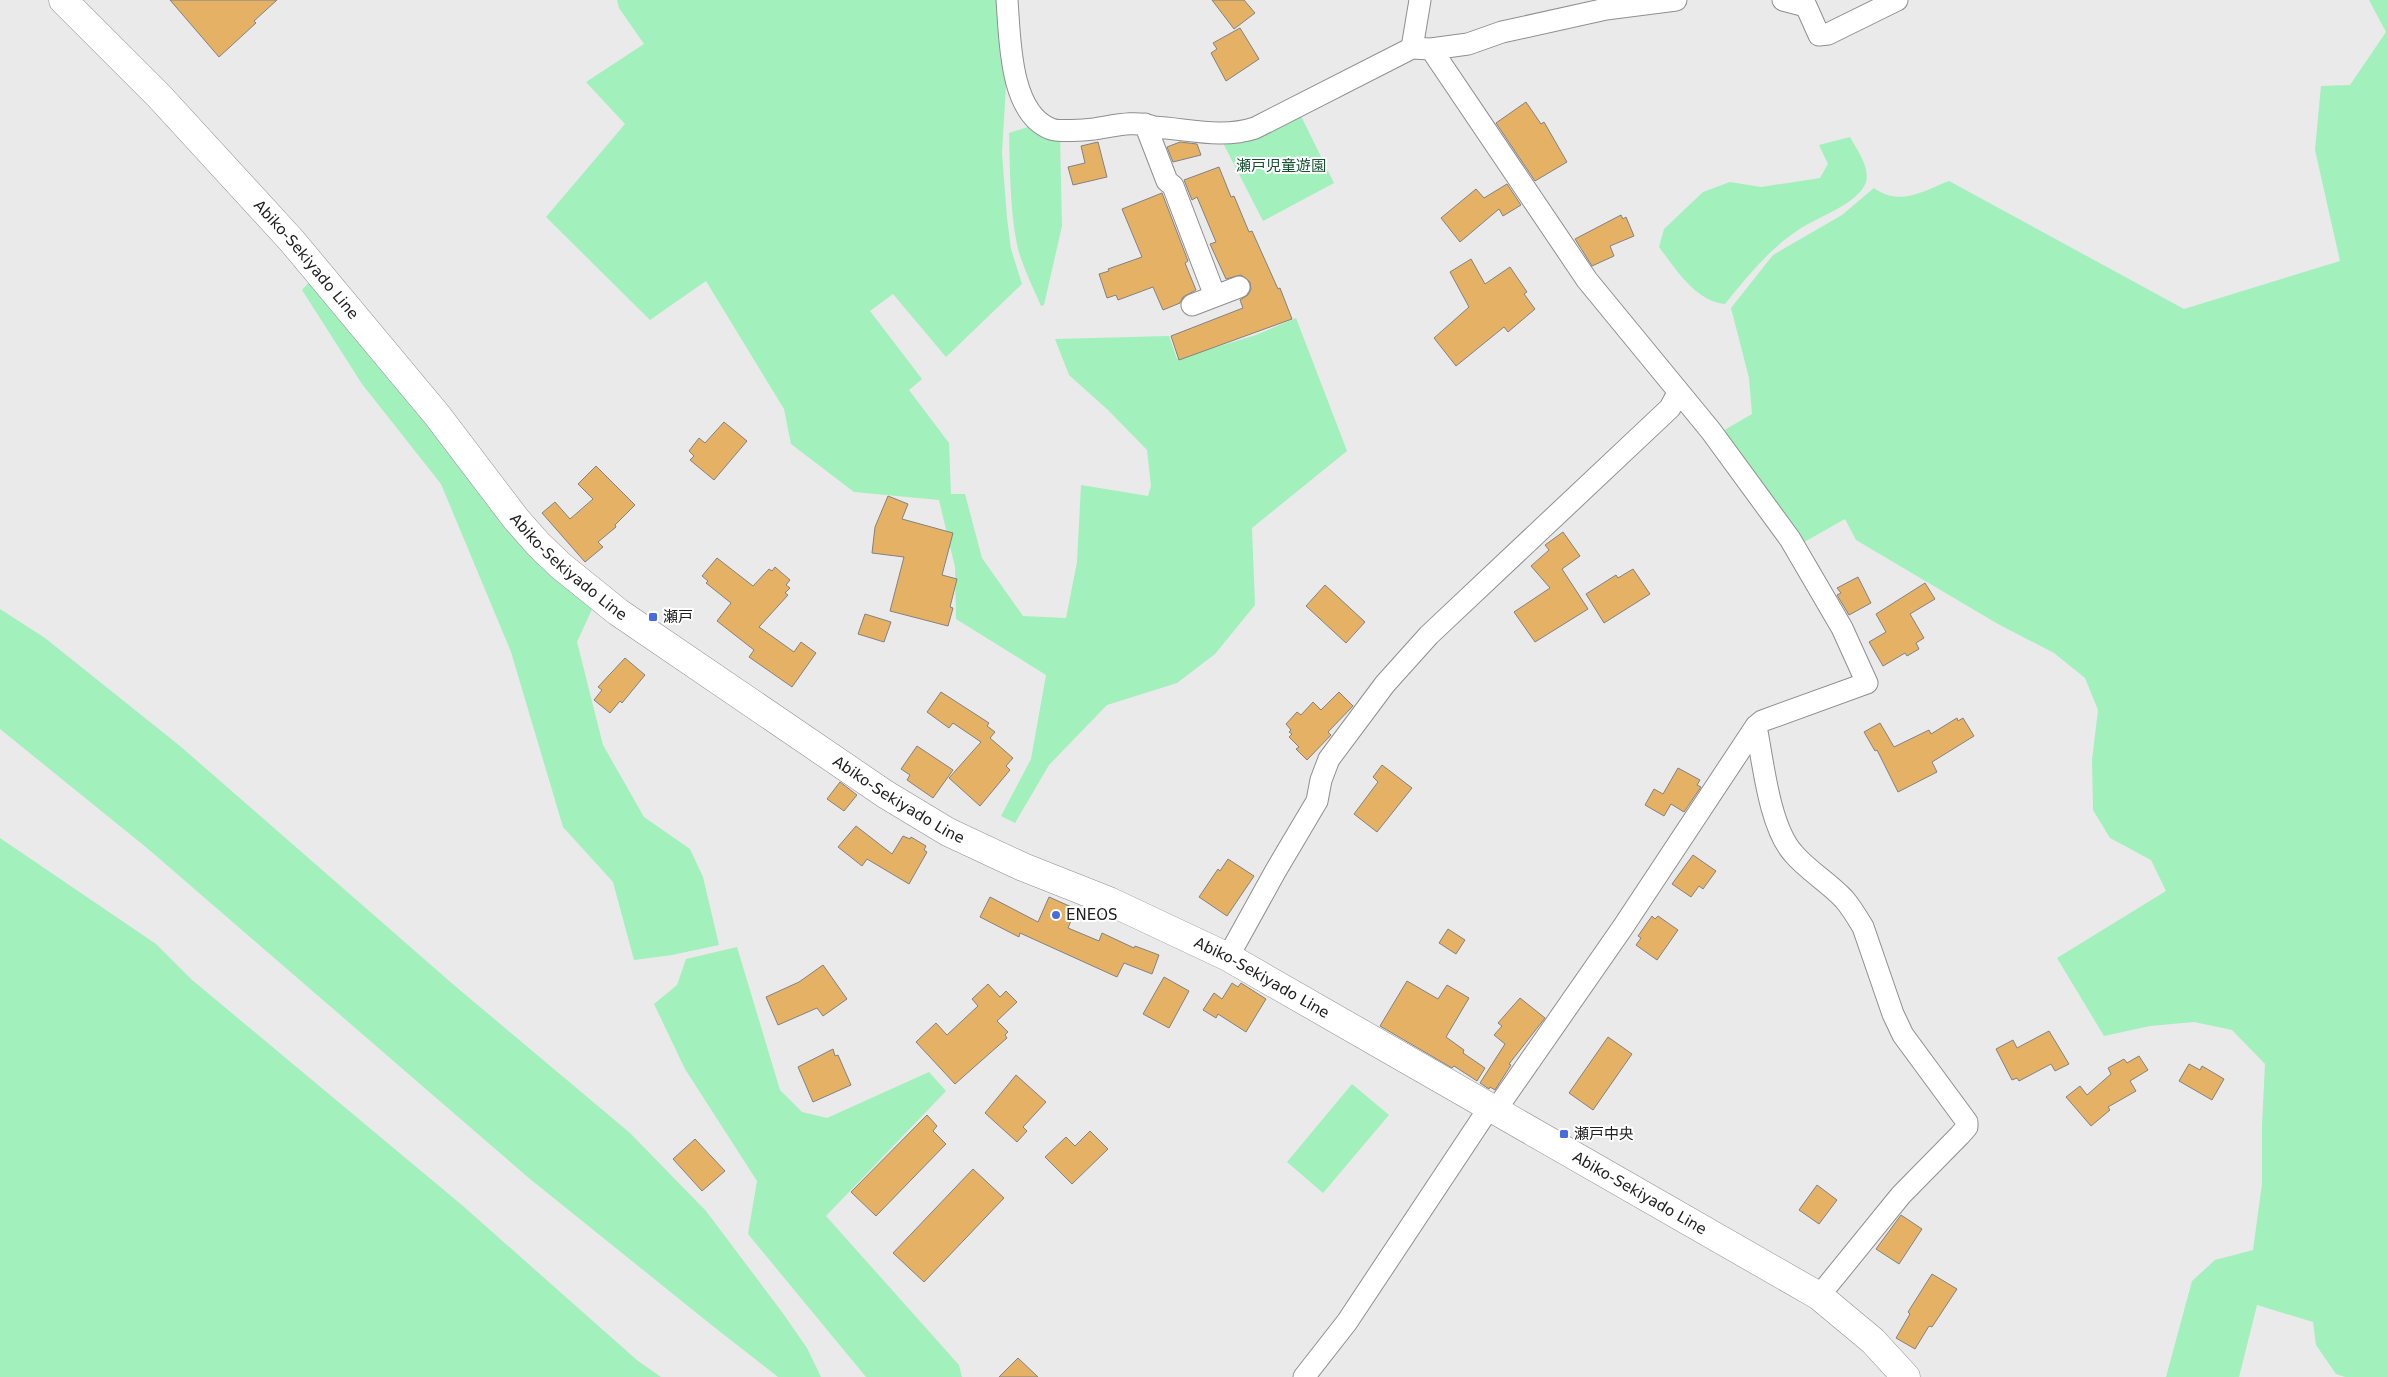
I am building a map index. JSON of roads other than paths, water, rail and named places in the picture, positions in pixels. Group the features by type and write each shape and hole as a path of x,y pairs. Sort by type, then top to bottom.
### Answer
{"main road":[{"name":"Abiko-Sekiyado Line","path":"63,0 159,96 292,241 437,415 516,519 539,546 588,589 618,612 885,794 948,832 1023,867 1109,901 1228,957 1819,1296 1873,1341 1906,1377"}],"street":[{"path":"1007,0 1012,65 1020,93 1033,115 1052,129 1091,129 1145,124 1154,128 1239,134 1421,49 1468,44 1502,32 1606,9 1676,0"},
{"path":"1304,1377 1347,1322 1492,1110 1623,927 1756,726 1762,722 1867,683 1842,628 1805,562 1711,431 1587,280 1421,49 1420,0"},
{"path":"1783,0 1806,6 1819,35 1828,34 1897,0"},
{"path":"1145,124 1168,181 1173,186 1215,296"},
{"path":"1192,305 1239,287"},
{"path":"1228,957 1317,801 1320,780 1329,759 1385,684 1429,635 1670,408 1678,393"},
{"path":"1756,726 1769,795 1778,824 1792,852 1844,899 1863,927 1893,1014 1903,1036 1967,1122 1967,1127 1960,1135 1900,1195 1819,1296"}],"place":[{"name":"瀬戸","path":"653,617"},
{"name":"ENEOS","path":"1056,915"},
{"name":"瀬戸中央","path":"1564,1134"}],"park label":[{"name":"瀬戸児童遊園","path":"1281,166"}]}
